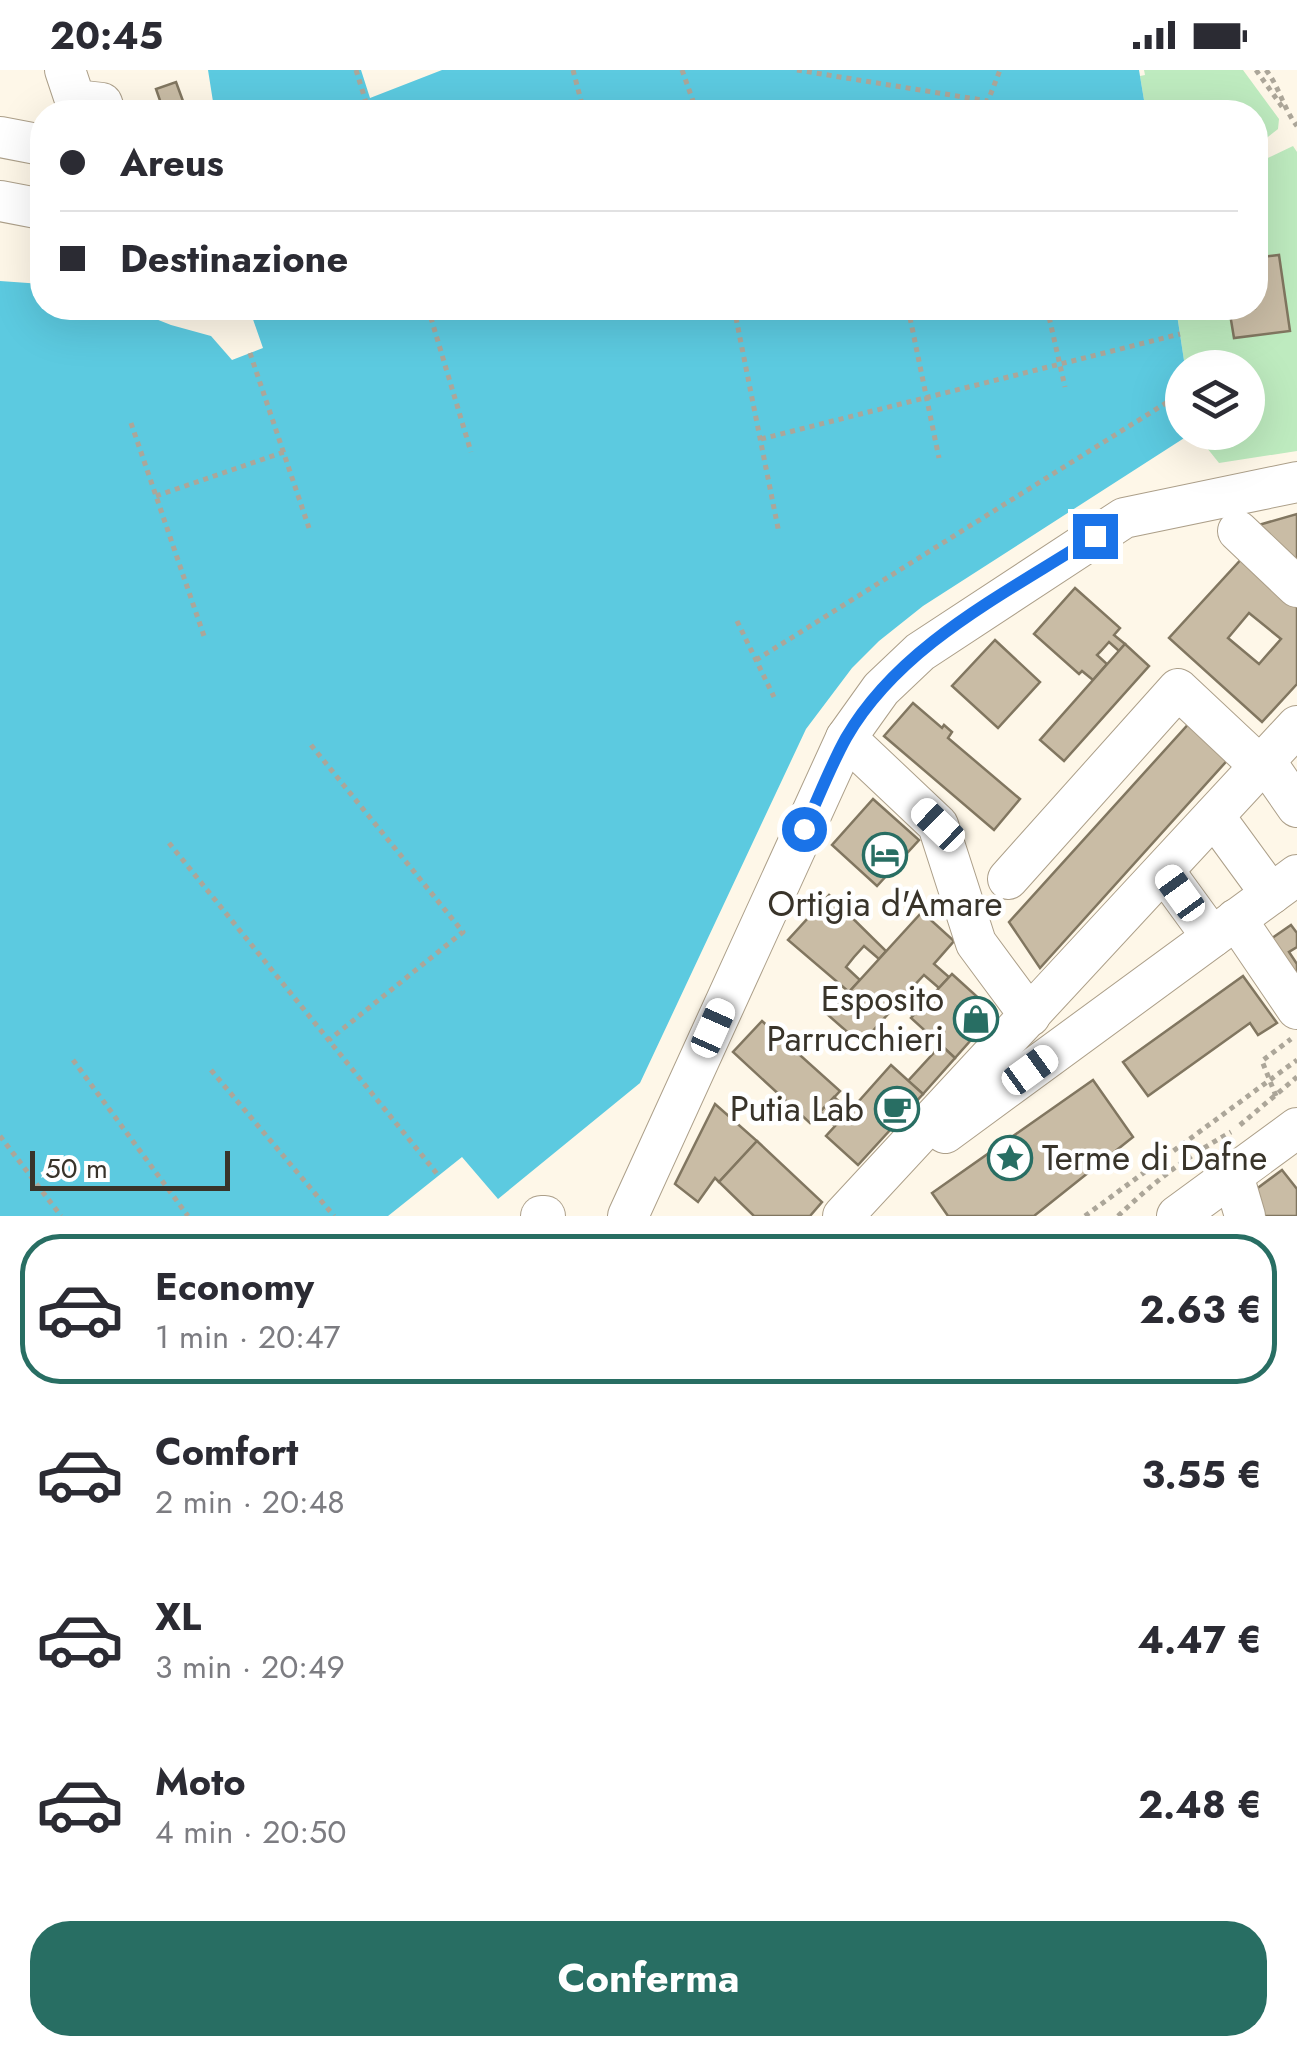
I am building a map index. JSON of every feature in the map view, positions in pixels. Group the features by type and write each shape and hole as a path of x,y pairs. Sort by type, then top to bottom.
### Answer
{"street":[{"path":"66,70 75,100"},
{"path":"0,137 30,143"},
{"path":"0,201 30,207"},
{"path":"628,1216 846,738 881,689 920,652 1124,518 1297,482"},
{"path":"1238,530 1297,586"},
{"path":"1008,879 1178,689 1262,763 1297,806"},
{"path":"853,1206 1297,726"},
{"path":"846,738 938,825 976,943 1030,1016"},
{"path":"853,1206 1284,884 1214,816"},
{"path":"1164,871 1224,928 1297,1008"},
{"path":"1089,952 1086,971 1090,981 1105,996 1125,1000"},
{"path":"1177,1216 1234,1174 1289,1118"},
{"path":"1234,1174 1245,1216"}],"path":[{"path":"356,70 365,100"},
{"path":"573,70 581,100"},
{"path":"682,70 693,100"},
{"path":"797,70 976,100"},
{"path":"989,100 1000,70"},
{"path":"1256,70 1297,126"},
{"path":"1266,70 1280,88 1286,112"},
{"path":"432,320 471,452"},
{"path":"736,320 780,532"},
{"path":"911,320 939,458"},
{"path":"1050,320 1065,387"},
{"path":"761,439 1180,334"},
{"path":"250,353 310,528"},
{"path":"756,660 1165,404"},
{"path":"131,423 204,636"},
{"path":"156,496 284,452"},
{"path":"737,620 774,698"},
{"path":"311,746 462,932 329,1040"},
{"path":"169,844 438,1175"},
{"path":"1289,1118 1262,1061 1297,1034"},
{"path":"72,1060 188,1216"},
{"path":"1085,1216 1297,1060"},
{"path":"211,1070 334,1216"},
{"path":"1118,1216 1159,1177 1234,1131 1297,1077"},
{"path":"0,1136 61,1216"}],"green space":[{"path":"1144,70 1243,70 1265,100 1144,100 1140,76 1145,75"},
{"path":"1268,104 1279,119 1278,129 1268,137"},
{"path":"1293,146 1297,152 1297,451 1219,463 1209,450 1265,450 1265,350 1182,350 1178,320 1268,320 1268,158"}],"water":[{"path":"208,70 361,70 370,98 442,70 1139,70 1144,100 213,100"},
{"path":"0,281 30,283 30,320 158,320 211,336 232,360 263,348 253,320 1178,320 1182,350 1165,350 1166,450 923,606 852,668 806,729 640,1083 498,1199 462,1157 388,1216 0,1216"}],"building":[{"path":"176,82 183,100 160,100 156,89"},
{"path":"1279,255 1290,331 1234,338 1231,320 1268,320 1268,256"},
{"path":"1297,514 1297,565 1255,526"},
{"path":"1246,554 1297,600 1297,684 1262,722 1169,638","holes":["1249,613 1281,639 1259,664 1228,638"]},
{"path":"1075,588 1120,628 1114,635 1125,644 1119,651 1109,642 1097,655 1107,664 1093,680 1082,671 1079,674 1034,634"},
{"path":"995,640 1040,682 998,728 952,686"},
{"path":"1125,644 1149,666 1064,761 1040,740"},
{"path":"913,703 952,732 948,738 1020,799 994,830 884,736"},
{"path":"1193,719 1233,754 1040,968 1009,922"},
{"path":"873,799 919,840 877,886 832,845"},
{"path":"829,895 886,951 879,959 864,946 854,957 846,967 860,980 849,992 788,940"},
{"path":"922,912 954,941 934,964 949,977 939,988 924,975 910,990 925,1003 913,1016 898,1003 861,1044 828,1015"},
{"path":"1291,925 1297,933 1297,947 1289,952 1297,964 1297,988 1265,943"},
{"path":"952,974 995,1013 955,1058 911,1018"},
{"path":"1243,976 1277,1023 1258,1035 1250,1023 1148,1096 1123,1062"},
{"path":"762,1021 840,1091 810,1123 733,1052"},
{"path":"941,1045 955,1058 923,1094 908,1081"},
{"path":"891,1065 923,1094 858,1165 826,1136 835,1126 820,1112 834,1097 850,1111"},
{"path":"1093,1080 1133,1137 1034,1216 948,1216 932,1193"},
{"path":"715,1104 757,1141 719,1182 715,1178 698,1202 675,1184"},
{"path":"757,1141 822,1202 810,1216 754,1216 719,1182"},
{"path":"1282,1170 1297,1189 1297,1216 1262,1216 1255,1190"}],"place":[{"name":"Ortigia d'Amare","path":"885,855"},
{"name":"Esposito Parrucchieri","path":"976,1019"},
{"name":"Putia Lab","path":"897,1109"},
{"name":"Terme di Dafne","path":"1010,1158"}],"route":[{"path":"804,829 846,738 881,689 952,628 1095,536"}]}
